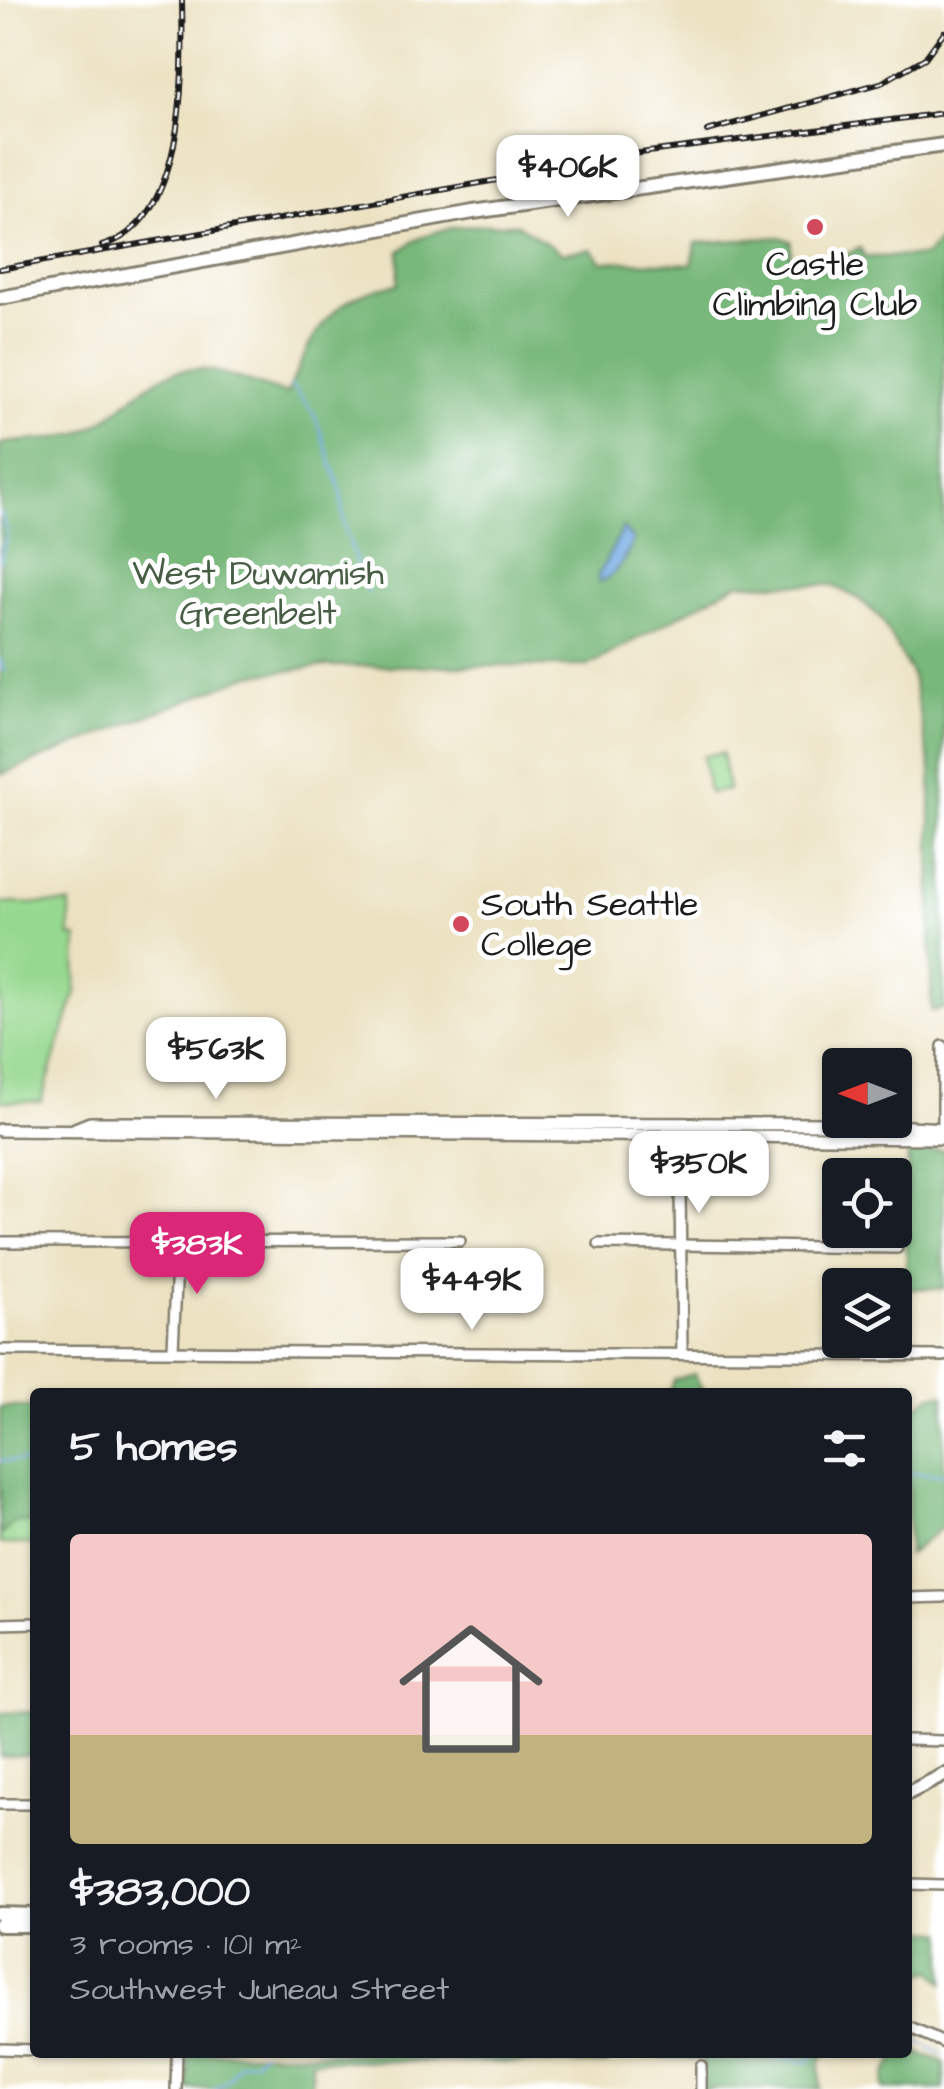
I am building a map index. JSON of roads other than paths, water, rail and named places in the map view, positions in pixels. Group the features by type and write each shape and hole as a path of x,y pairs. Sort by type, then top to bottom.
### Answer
{"main road":[{"path":"0,298 473,212 944,145"},
{"path":"912,1791 944,1776"},
{"path":"0,1914 30,1915"},
{"path":"0,1925 30,1925"}],"street":[{"path":"0,1130 110,1134 943,1133 944,1046"},
{"path":"680,1188 682,1354"},
{"path":"0,1242 460,1241"},
{"path":"173,1349 178,1242"},
{"path":"599,1244 822,1247"},
{"path":"0,1350 944,1356"},
{"path":"912,1598 944,1598"},
{"path":"0,1624 30,1622"},
{"path":"912,1740 944,1741"},
{"path":"0,1804 30,1804"},
{"path":"912,1884 944,1885"},
{"path":"912,2029 944,2042"},
{"path":"0,2049 30,2050"},
{"path":"176,2089 177,2058"},
{"path":"701,2089 702,2066"}],"water":[{"path":"623,528 633,540 631,546 615,571 599,582 598,576"}],"waterway":[{"path":"291,385 313,412 320,430 341,491 344,526 367,593"},
{"path":"0,513 7,533 0,561"},
{"path":"0,659 4,671"},
{"path":"0,1461 30,1461"},
{"path":"912,1473 944,1474"},
{"path":"912,2038 943,2055"},
{"path":"215,2089 228,2081 239,2063 257,2058"},
{"path":"781,2058 808,2062 812,2058"}],"railway":[{"path":"102,246 130,231 151,207 166,175 180,102 182,0"},
{"path":"707,131 881,83 925,58 944,32"},
{"path":"0,269 536,173 580,161 944,113"}],"place":[{"name":"Castle Climbing Club","path":"815,227"},
{"name":"South Seattle College","path":"461,924"}],"park label":[{"name":"West Duwamish Greenbelt","path":"258,593"}]}
